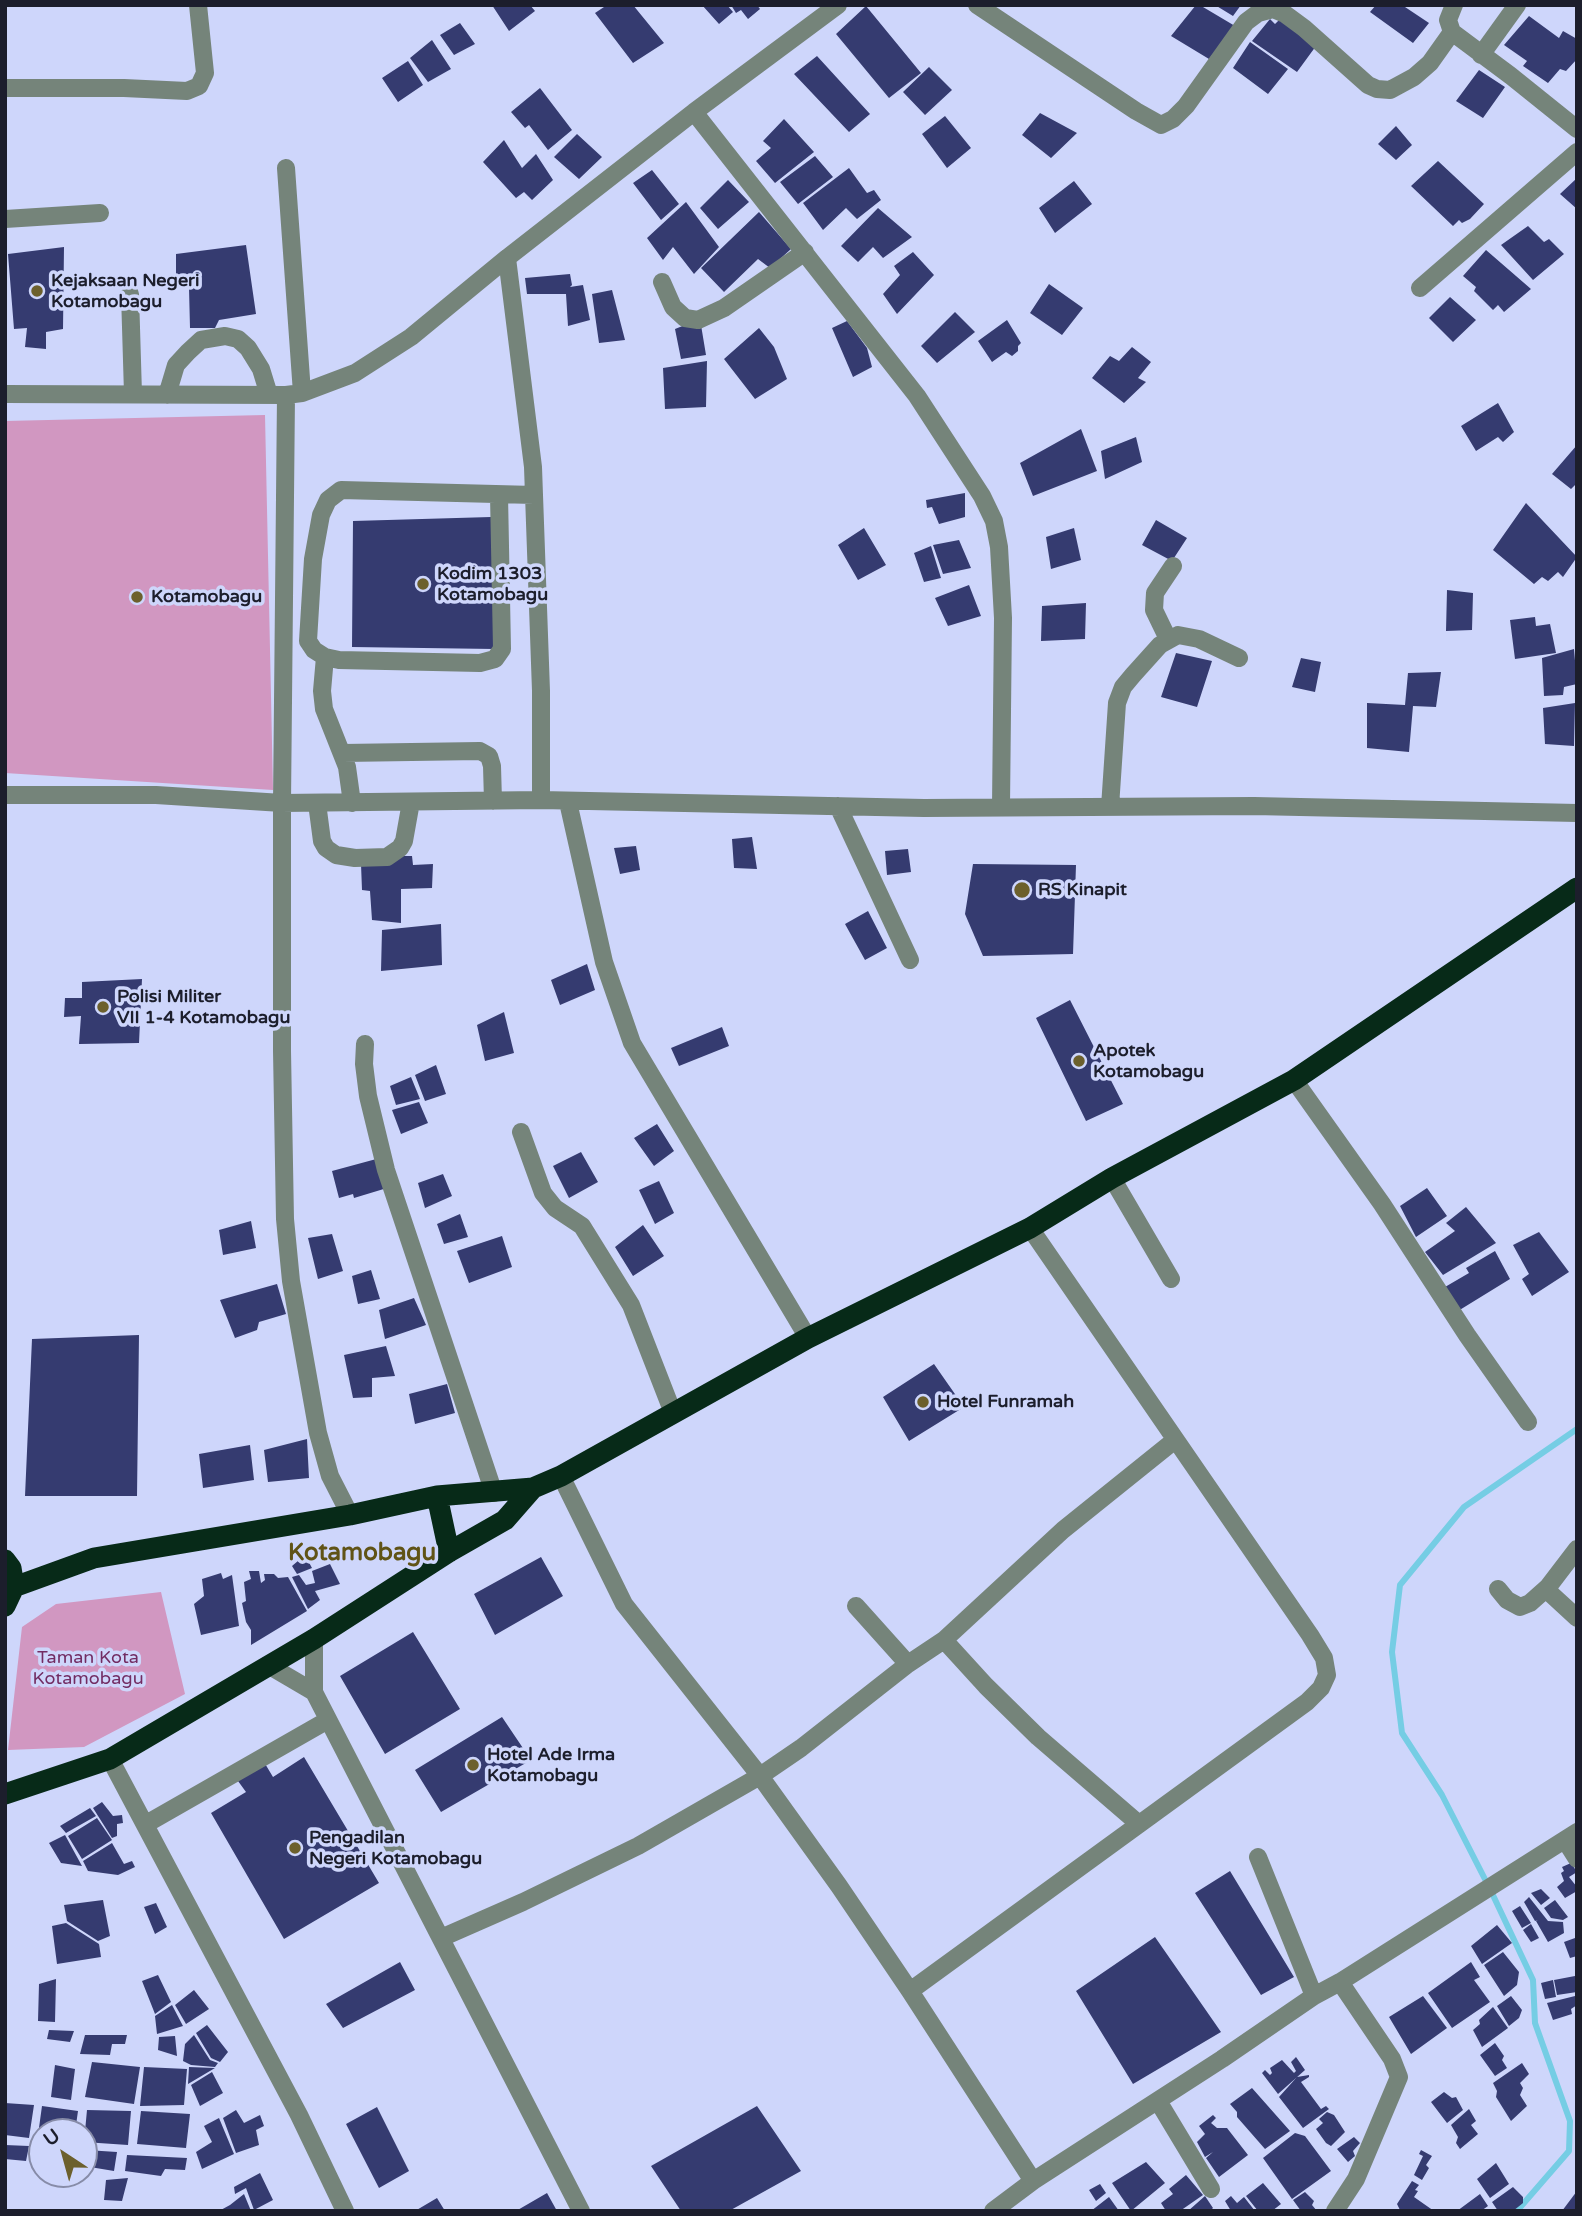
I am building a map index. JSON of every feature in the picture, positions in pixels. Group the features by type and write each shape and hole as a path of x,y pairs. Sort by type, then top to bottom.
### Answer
{"highway":[{"path":"5,1560 11,1568 10,1596 94,1558 349,1515 437,1496 533,1488 561,1476 808,1338 1030,1228 1112,1178 1294,1080 1577,888"},
{"path":"5,1794 110,1759 314,1639 449,1552 505,1520 533,1488"},
{"path":"437,1496 449,1552"}],"street":[{"path":"5,88 187,91 199,86 205,73 198,5"},
{"path":"5,394 286,394 355,373 411,337 507,258 838,5"},
{"path":"977,5 1161,125 1173,119 1186,106 1246,22 1258,13 1273,9 1285,13 1368,85 1377,89 1390,90 1414,77 1430,63 1452,32"},
{"path":"1454,5 1448,20 1452,32 1577,129"},
{"path":"1481,55 1517,5"},
{"path":"694,113 917,396 982,496 994,521 999,547 1003,618 1000,806"},
{"path":"1420,288 1577,152"},
{"path":"286,168 282,803 285,1219 291,1281 318,1433 330,1476 349,1515"},
{"path":"5,219 100,213"},
{"path":"662,282 673,307 685,318 698,320 724,308 805,252"},
{"path":"507,258 533,467 541,691 541,800"},
{"path":"130,294 133,394"},
{"path":"167,395 176,365 188,352 201,340 225,336 238,339 248,348 261,369 286,394"},
{"path":"499,495 502,649 495,659 480,663 339,660 325,657 314,650 308,641 313,559 321,515 328,500 341,490 534,495"},
{"path":"1168,639 1154,610 1155,593 1173,566"},
{"path":"1110,807 1117,703 1123,687 1168,639 1178,635 1199,639 1239,658"},
{"path":"325,657 322,691 324,709 347,766 352,803"},
{"path":"342,753 480,751 489,756 492,766 493,801"},
{"path":"5,795 156,795 282,803 541,800 838,806 1254,806 1577,813"},
{"path":"317,803 322,841 326,848 335,855 355,858 387,857 400,848 404,841 411,802"},
{"path":"568,802 604,962 632,1043 808,1338"},
{"path":"838,806 909,960"},
{"path":"365,1044 368,1096 386,1170 494,1493"},
{"path":"1294,1080 1382,1204 1453,1314 1528,1422"},
{"path":"521,1132 543,1193 555,1208 582,1226 631,1305 673,1413"},
{"path":"1112,1178 1171,1279"},
{"path":"910,1991 1307,1702 1321,1688 1327,1675 1324,1658 1310,1635 1030,1228"},
{"path":"442,1938 638,1846 761,1776 908,1664 944,1640 1063,1530 1175,1440"},
{"path":"561,1476 624,1604 761,1776 910,1991 1033,2181"},
{"path":"1498,1589 1507,1600 1520,1607 1530,1603 1548,1587 1577,1549"},
{"path":"1548,1587 1551,1594 1577,1618"},
{"path":"856,1606 908,1664"},
{"path":"314,1639 314,1692 581,2211"},
{"path":"944,1640 1038,1737 1139,1824"},
{"path":"268,1665 314,1692"},
{"path":"146,1824 328,1720"},
{"path":"110,1759 299,2116 345,2211"},
{"path":"993,2211 1033,2181 1314,1996 1571,1836 1577,1859"},
{"path":"1258,1857 1314,1996"},
{"path":"1335,2211 1356,2179 1399,2077 1392,2059 1340,1982"},
{"path":"1158,2101 1211,2189"}],"green space":[{"name":"Kotamobagu","path":"265,415 273,790 5,773 5,421"},
{"name":"Taman Kota Kotamobagu","path":"161,1592 185,1694 84,1747 8,1750 22,1627 56,1604"}],"building":[{"path":"492,5 530,5 535,11 509,31"},
{"path":"607,5 633,5 664,43 633,63 595,13"},
{"path":"702,5 727,5 733,12 719,24"},
{"path":"731,5 757,5 760,9 748,19 741,10 736,13"},
{"path":"1196,5 1204,5 1203,7 1235,26 1209,59 1171,36"},
{"path":"1215,5 1241,5 1233,16"},
{"path":"1376,5 1402,5 1429,23 1413,43 1370,12"},
{"path":"866,6 921,73 889,98 836,34"},
{"path":"1529,16 1559,38 1563,31 1577,39 1577,59 1566,71 1560,69 1548,83 1523,66 1527,61 1504,45"},
{"path":"1270,19 1275,24 1280,19 1316,46 1297,72 1252,41"},
{"path":"460,23 475,44 454,55 440,35"},
{"path":"432,40 451,69 428,82 410,58"},
{"path":"1250,42 1288,69 1268,94 1233,68"},
{"path":"817,56 870,114 849,132 794,74"},
{"path":"408,61 423,85 398,102 382,78"},
{"path":"929,67 952,90 925,115 903,92"},
{"path":"1479,70 1505,87 1483,118 1456,101"},
{"path":"540,88 572,130 548,150 529,125 525,128 511,112"},
{"path":"1040,113 1077,133 1051,158 1022,135"},
{"path":"945,116 971,148 947,168 922,134"},
{"path":"784,119 814,152 775,183 756,161 771,148 763,141"},
{"path":"1396,126 1412,145 1396,160 1378,144"},
{"path":"577,134 602,157 579,179 554,157"},
{"path":"504,140 522,168 536,154 553,180 532,200 524,192 516,198 483,162"},
{"path":"815,156 833,177 798,204 780,182"},
{"path":"1438,161 1484,204 1470,219 1462,223 1459,220 1453,226 1411,186"},
{"path":"849,168 867,193 874,190 881,200 857,219 846,208 823,230 803,203"},
{"path":"652,170 679,204 661,220 633,183"},
{"path":"1577,178 1577,209 1560,194"},
{"path":"728,180 749,202 718,229 700,208"},
{"path":"1074,181 1092,204 1055,233 1039,208"},
{"path":"686,202 719,247 694,274 673,247 663,260 647,238"},
{"path":"878,208 912,237 883,258 873,247 858,262 841,246"},
{"path":"759,212 791,249 770,268 758,259 724,292 701,268"},
{"path":"1528,226 1544,242 1549,239 1564,254 1533,280 1501,245"},
{"path":"246,245 256,314 219,320 215,328 190,328 189,288 176,287 176,254"},
{"name":"Kejaksaan Negeri Kotamobagu","path":"64,247 63,329 46,332 46,349 25,347 27,328 14,329 8,254"},
{"path":"1486,250 1531,289 1504,312 1498,305 1493,310 1474,291 1476,287 1463,276"},
{"path":"913,252 934,275 897,314 883,294 900,275 894,266"},
{"path":"570,274 570,287 583,285 590,320 568,326 566,294 527,294 525,278"},
{"path":"1049,284 1083,308 1062,335 1030,313"},
{"path":"612,290 625,340 599,343 592,294"},
{"path":"1450,297 1476,320 1453,342 1429,318"},
{"path":"955,312 975,332 937,363 921,346"},
{"path":"700,319 706,355 681,359 675,329"},
{"path":"1007,320 1021,343 1012,356 1006,352 992,362 978,341"},
{"path":"847,321 867,348 872,367 853,377 832,328"},
{"path":"759,328 774,347 787,379 755,399 724,359"},
{"path":"1132,347 1151,362 1138,378 1146,382 1124,403 1092,378 1110,356 1119,361"},
{"path":"707,361 706,407 665,409 663,368"},
{"path":"1498,403 1514,432 1503,442 1498,437 1476,451 1461,426"},
{"path":"1081,429 1097,471 1033,496 1020,463"},
{"path":"1136,437 1142,462 1105,479 1101,451"},
{"path":"1577,445 1577,483 1571,489 1552,474"},
{"path":"965,493 965,517 939,524 932,507 927,508 926,500"},
{"path":"1526,503 1577,557 1563,577 1558,572 1548,581 1542,577 1534,584 1493,550"},
{"name":"Kodim 1303 Kotamobagu","path":"491,517 495,649 352,647 353,521"},
{"path":"1156,520 1187,538 1172,561 1142,545"},
{"path":"864,528 886,565 858,580 838,545"},
{"path":"1074,528 1081,560 1051,569 1046,537"},
{"path":"959,540 971,568 943,574 933,545"},
{"path":"931,546 941,578 924,582 914,553"},
{"path":"969,585 981,616 948,626 935,598"},
{"path":"1447,590 1473,593 1472,630 1446,631"},
{"path":"1086,603 1085,639 1041,641 1042,606"},
{"path":"1535,617 1536,626 1550,624 1556,653 1515,659 1510,620"},
{"path":"1574,649 1577,684 1564,687 1563,695 1544,696 1542,658"},
{"path":"1176,653 1212,661 1197,707 1161,697"},
{"path":"1301,658 1321,662 1315,692 1292,687"},
{"path":"1441,672 1436,707 1413,706 1409,752 1367,748 1367,703 1405,705 1408,673"},
{"path":"1575,703 1574,746 1545,744 1543,708"},
{"path":"752,837 757,869 734,868 732,839"},
{"path":"636,846 640,870 620,874 614,848"},
{"path":"908,849 911,872 887,875 885,851"},
{"path":"395,856 412,856 413,865 433,864 432,888 401,889 401,923 372,920 370,891 362,890 361,864"},
{"name":"RS Kinapit","path":"973,864 1076,865 1073,954 983,956 965,914"},
{"path":"868,911 887,948 865,960 845,924"},
{"path":"441,924 442,965 381,971 382,930"},
{"path":"587,964 595,990 560,1005 551,980"},
{"name":"Polisi Militer VII 1-4 Kotamobagu","path":"142,979 139,1043 79,1044 81,1016 64,1017 65,998 82,998 82,982"},
{"name":"Apotek Kotamobagu","path":"1070,1000 1123,1104 1086,1121 1036,1018"},
{"path":"504,1012 514,1053 485,1061 477,1025"},
{"path":"722,1027 729,1046 679,1066 671,1048"},
{"path":"436,1065 446,1094 425,1101 415,1075"},
{"path":"411,1077 420,1099 396,1105 390,1086"},
{"path":"419,1102 428,1123 401,1134 392,1110"},
{"path":"657,1124 674,1151 654,1166 634,1138"},
{"path":"581,1152 598,1182 569,1198 553,1166"},
{"path":"380,1158 387,1188 354,1198 353,1194 339,1198 332,1171"},
{"path":"443,1174 452,1196 425,1208 418,1183"},
{"path":"659,1181 674,1213 655,1224 639,1190"},
{"path":"1427,1188 1447,1216 1416,1237 1400,1206"},
{"path":"1466,1207 1496,1243 1443,1275 1425,1252 1455,1231 1446,1223"},
{"path":"460,1214 468,1237 444,1244 437,1224"},
{"path":"251,1221 256,1248 223,1255 219,1230"},
{"path":"643,1225 664,1256 633,1276 615,1247"},
{"path":"1539,1232 1569,1272 1532,1296 1522,1279 1529,1274 1513,1245"},
{"path":"332,1234 343,1271 318,1279 308,1238"},
{"path":"502,1236 512,1267 469,1283 457,1251"},
{"path":"1495,1251 1510,1279 1458,1311 1445,1287 1469,1273 1466,1268"},
{"path":"371,1270 380,1299 358,1304 352,1276"},
{"path":"277,1284 286,1314 259,1322 257,1330 235,1338 220,1300"},
{"path":"414,1298 426,1325 385,1339 379,1310"},
{"path":"139,1335 137,1496 25,1496 32,1339"},
{"path":"386,1346 395,1376 372,1378 372,1397 353,1398 344,1355"},
{"name":"Hotel Funramah","path":"934,1364 964,1407 909,1441 883,1397"},
{"path":"447,1384 455,1413 415,1424 409,1394"},
{"path":"307,1439 309,1478 268,1482 264,1450"},
{"path":"250,1445 254,1480 203,1488 199,1454"},
{"path":"305,1555 312,1568 297,1574 292,1566"},
{"path":"541,1557 563,1596 495,1635 474,1594"},
{"path":"330,1564 340,1584 315,1591 320,1600 308,1609 292,1577 299,1575 306,1585 315,1583 312,1571"},
{"path":"249,1571 259,1571 261,1583 265,1580 264,1574 274,1574 278,1578 288,1577 307,1611 251,1645 251,1630 246,1622 242,1603 246,1601 244,1582 251,1579"},
{"path":"221,1573 223,1579 232,1575 239,1626 201,1635 194,1604 204,1596 202,1579"},
{"path":"413,1632 460,1709 385,1754 340,1676"},
{"name":"Hotel Ade Irma Kotamobagu","path":"502,1717 531,1760 441,1812 415,1770"},
{"name":"Pengadilan Negeri Kotamobagu","path":"304,1757 379,1883 284,1939 211,1813 246,1792 238,1781 264,1762 273,1777"},
{"path":"102,1802 113,1816 122,1815 123,1823 117,1824 117,1836 112,1838 93,1808"},
{"path":"90,1808 96,1816 66,1833 60,1826"},
{"path":"97,1818 112,1840 82,1859 68,1836"},
{"path":"65,1835 82,1866 61,1863 49,1843"},
{"path":"112,1843 124,1864 132,1861 135,1867 118,1875 88,1871 83,1861"},
{"path":"1571,1863 1577,1872 1569,1877 1577,1891 1565,1898 1557,1887 1564,1881 1562,1867"},
{"path":"1230,1871 1294,1977 1261,1995 1195,1893"},
{"path":"1541,1889 1550,1898 1541,1905 1531,1893"},
{"path":"1529,1897 1548,1921 1563,1922 1564,1933 1548,1942 1536,1921 1538,1920 1535,1921 1524,1902"},
{"path":"103,1900 110,1936 98,1941 67,1921 64,1905"},
{"path":"1555,1900 1568,1917 1563,1920 1551,1918 1544,1908"},
{"path":"156,1903 167,1927 155,1934 144,1907"},
{"path":"1520,1906 1531,1923 1522,1928 1512,1911"},
{"path":"66,1923 99,1944 101,1957 57,1964 52,1926"},
{"path":"1531,1924 1539,1938 1531,1942 1523,1930"},
{"path":"1497,1925 1512,1943 1482,1964 1471,1946"},
{"path":"1155,1937 1221,2032 1133,2084 1076,1991"},
{"path":"1575,1938 1577,1956 1570,1958 1564,1942"},
{"path":"1503,1952 1519,1972 1517,1985 1504,1996 1484,1965"},
{"path":"400,1962 415,1990 343,2028 326,2004"},
{"path":"1471,1962 1480,1977 1474,1980 1490,2002 1452,2028 1428,1993"},
{"path":"158,1975 171,2002 155,2014 142,1981"},
{"path":"1575,1976 1577,1992 1557,1995 1554,1980"},
{"path":"56,1979 55,2022 38,2021 39,1984"},
{"path":"1553,1980 1556,1997 1545,1999 1541,1983"},
{"path":"194,1990 209,2009 186,2024 175,2005"},
{"path":"1423,1996 1447,2028 1411,2054 1389,2017"},
{"path":"1511,1996 1522,2010 1519,2018 1509,2026 1497,2006"},
{"path":"1575,1996 1577,2005 1571,2009 1572,2014 1553,2020 1547,2003"},
{"path":"172,2005 183,2026 157,2034 155,2016"},
{"path":"1493,2007 1508,2028 1482,2047 1473,2030"},
{"path":"207,2025 228,2052 220,2062 211,2058 196,2033"},
{"path":"49,2030 74,2031 70,2042 47,2039"},
{"path":"85,2035 127,2035 125,2044 112,2044 110,2055 80,2054"},
{"path":"194,2035 210,2060 218,2063 215,2067 191,2065 183,2061 185,2044"},
{"path":"175,2036 177,2056 158,2050 159,2037"},
{"path":"1495,2043 1504,2056 1502,2060 1507,2068 1495,2076 1480,2055"},
{"path":"1296,2057 1305,2070 1278,2094 1262,2073 1265,2070 1270,2075 1270,2068 1282,2060 1294,2073 1296,2071 1291,2062"},
{"path":"92,2062 140,2067 134,2104 85,2097"},
{"path":"1522,2063 1529,2074 1520,2083 1523,2088 1520,2095 1527,2106 1511,2121 1496,2097 1497,2091 1493,2083"},
{"path":"55,2065 75,2069 71,2100 51,2097"},
{"path":"144,2067 187,2069 184,2105 140,2106"},
{"path":"189,2067 215,2068 188,2084"},
{"path":"212,2072 223,2093 200,2106 191,2085"},
{"path":"1309,2075 1301,2082 1321,2109 1326,2106 1329,2109 1303,2128 1279,2097 1297,2077"},
{"path":"1252,2088 1290,2131 1265,2149 1237,2117 1237,2112 1230,2104"},
{"path":"1444,2092 1452,2098 1456,2097 1463,2110 1447,2123 1431,2102"},
{"path":"5,2103 34,2105 32,2118 28,2118 28,2138 5,2135"},
{"path":"42,2106 78,2111 77,2118 40,2118"},
{"path":"757,2106 801,2171 729,2211 681,2211 651,2166"},
{"path":"377,2107 409,2171 379,2188 346,2124"},
{"path":"1469,2109 1476,2121 1471,2125 1478,2134 1460,2149 1456,2143 1458,2137 1451,2125"},
{"path":"87,2110 131,2111 128,2145 98,2143 98,2118 86,2118"},
{"path":"236,2110 244,2123 260,2115 264,2126 256,2130 259,2145 236,2153 223,2118"},
{"path":"141,2111 190,2114 186,2148 137,2144"},
{"path":"1327,2112 1334,2115 1345,2132 1331,2146 1316,2129 1323,2123 1319,2119"},
{"path":"1213,2115 1216,2118 1211,2123 1217,2128 1227,2128 1248,2155 1219,2177 1206,2158 1213,2152 1205,2157 1197,2142 1205,2134 1199,2126"},
{"path":"219,2118 234,2154 202,2169 196,2152 212,2142 204,2126"},
{"path":"1295,2133 1305,2136 1331,2171 1292,2199 1263,2158"},
{"path":"1354,2137 1360,2143 1353,2151 1355,2156 1348,2162 1337,2149"},
{"path":"5,2145 28,2146 26,2161 5,2159"},
{"path":"1421,2150 1432,2156 1422,2180 1414,2175 1423,2156 1419,2154"},
{"path":"98,2151 117,2152 114,2171 98,2168"},
{"path":"127,2155 187,2158 185,2170 165,2169 161,2176 125,2171"},
{"path":"1146,2162 1165,2183 1131,2211 1112,2183"},
{"path":"1496,2163 1509,2184 1490,2198 1477,2179"},
{"path":"260,2173 273,2200 254,2210 246,2188 235,2194 234,2187"},
{"path":"1186,2175 1203,2195 1180,2211 1166,2211 1161,2203 1173,2194 1169,2189"},
{"path":"128,2178 122,2201 104,2200 106,2180"},
{"path":"1412,2181 1419,2185 1414,2197 1434,2211 1400,2210 1397,2204"},
{"path":"1263,2183 1281,2204 1272,2211 1258,2211 1246,2196"},
{"path":"1100,2184 1106,2193 1096,2201 1089,2190"},
{"path":"1513,2187 1523,2197 1523,2203 1513,2211 1498,2211 1492,2202"},
{"path":"1577,2191 1577,2211 1562,2211"},
{"path":"1305,2192 1314,2201 1312,2205 1317,2211 1301,2211 1293,2200"},
{"path":"547,2193 557,2211 516,2211"},
{"path":"244,2194 251,2211 219,2211 230,2205"},
{"path":"1480,2194 1488,2206 1481,2211 1457,2211"},
{"path":"1205,2196 1213,2208 1210,2211 1188,2211"},
{"path":"1231,2196 1237,2203 1244,2197 1255,2211 1231,2211 1225,2201"},
{"path":"1109,2197 1119,2211 1091,2211"},
{"path":"437,2198 445,2211 415,2211"}],"waterway":[{"path":"1517,2211 1569,2151 1570,2121 1535,2023 1533,1980 1442,1795 1402,1733 1392,1652 1400,1585 1464,1507 1577,1429"}],"place":[{"name":"Kejaksaan Negeri Kotamobagu","path":"37,291"},
{"name":"Kodim 1303 Kotamobagu","path":"423,584"},
{"name":"Kotamobagu","path":"137,597"},
{"name":"RS Kinapit","path":"1022,890"},
{"name":"Polisi Militer VII 1-4 Kotamobagu","path":"103,1007"},
{"name":"Apotek Kotamobagu","path":"1079,1061"},
{"name":"Hotel Funramah","path":"923,1402"},
{"name":"Hotel Ade Irma Kotamobagu","path":"473,1765"},
{"name":"Pengadilan Negeri Kotamobagu","path":"295,1848"}],"district":[{"name":"Kotamobagu","path":"362,1554"}]}
